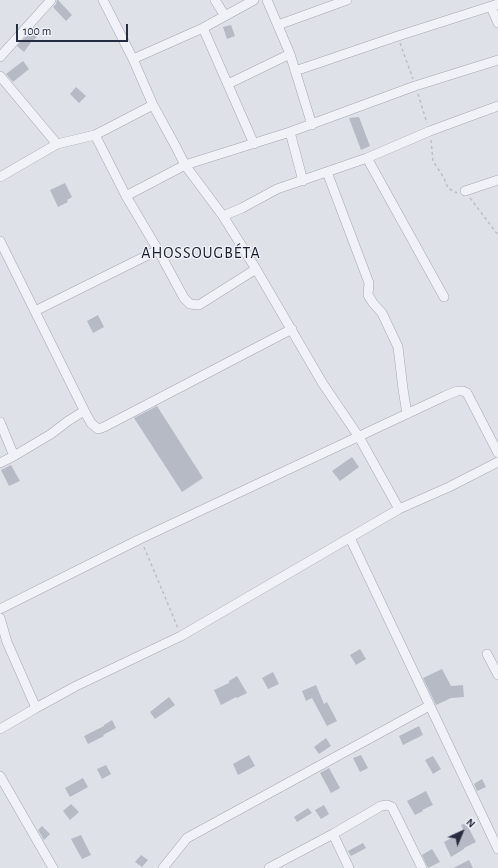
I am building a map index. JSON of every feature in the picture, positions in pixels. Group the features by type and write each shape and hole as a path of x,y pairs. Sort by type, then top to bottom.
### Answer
{"street":[{"path":"0,57 51,0"},
{"path":"103,0 133,59 153,105 185,166 223,216 256,269 323,384 359,437 399,510"},
{"path":"215,0 225,16"},
{"path":"133,59 203,28 254,0"},
{"path":"267,0 290,54 312,125"},
{"path":"278,25 346,0"},
{"path":"295,71 495,5 498,23"},
{"path":"203,28 254,144"},
{"path":"228,84 290,54"},
{"path":"126,196 185,166 312,125 415,86 498,60"},
{"path":"0,76 58,144"},
{"path":"0,176 58,144 95,135 153,105"},
{"path":"223,216 242,208 277,189 367,158 430,131 498,106"},
{"path":"290,132 303,181"},
{"path":"95,135 126,196 184,298 190,304 199,305 256,269"},
{"path":"367,158 444,297"},
{"path":"327,172 369,283 368,295 372,304 382,313 398,347 407,414"},
{"path":"465,191 498,180"},
{"path":"0,241 84,411 91,423 98,429 292,329"},
{"path":"35,312 158,250"},
{"path":"0,609 140,540 457,391 467,393 498,453"},
{"path":"0,464 51,434 84,411"},
{"path":"0,422 14,456"},
{"path":"0,729 76,686 181,636 399,510 498,462"},
{"path":"350,538 498,850"},
{"path":"0,618 7,642 36,708"},
{"path":"487,654 498,675"},
{"path":"164,868 187,838 429,706"},
{"path":"0,776 53,868"},
{"path":"269,868 387,804 392,807 422,868"},
{"path":"333,834 349,868"}],"path":[{"path":"398,36 430,131 433,161 444,178 448,188 458,193 465,191 498,234"},
{"path":"140,540 181,636"}],"building":[{"path":"57,0 72,15 66,21 53,7"},
{"path":"231,25 235,36 227,39 223,27"},
{"path":"31,31 37,37 24,52 17,46"},
{"path":"23,61 29,69 13,82 6,74"},
{"path":"76,87 86,96 79,103 70,94"},
{"path":"359,117 370,146 361,150 349,118"},
{"path":"65,183 72,197 67,200 68,202 58,207 50,190"},
{"path":"98,315 104,327 93,333 87,321"},
{"path":"157,406 203,478 182,492 134,418"},
{"path":"352,457 359,467 340,481 332,471"},
{"path":"11,465 20,481 9,486 1,470"},
{"path":"360,649 366,659 356,665 350,655"},
{"path":"442,669 451,686 463,685 464,697 451,698 436,705 423,678"},
{"path":"273,672 279,684 268,689 262,678"},
{"path":"237,676 247,693 221,705 214,690 229,683 229,681"},
{"path":"316,685 324,704 327,702 337,721 327,726 312,698 306,701 302,691"},
{"path":"169,697 175,705 155,719 150,712"},
{"path":"112,720 116,728 88,744 84,736 104,726"},
{"path":"419,726 423,735 403,745 399,736"},
{"path":"326,738 331,746 319,754 314,747"},
{"path":"249,755 255,766 238,775 233,764"},
{"path":"361,755 368,768 360,772 353,758"},
{"path":"433,756 441,769 433,774 425,760"},
{"path":"106,765 111,774 102,779 97,769"},
{"path":"329,768 340,788 331,793 320,773"},
{"path":"83,778 88,787 70,797 65,788"},
{"path":"482,779 486,787 477,791 474,784"},
{"path":"426,791 433,805 415,815 407,801"},
{"path":"71,804 79,812 70,820 63,811"},
{"path":"324,805 329,814 321,819 315,810"},
{"path":"308,808 312,813 297,822 294,817"},
{"path":"466,823 476,842 451,857 444,842 464,831 461,825"},
{"path":"42,826 50,834 44,840 38,830"},
{"path":"81,835 91,855 82,859 71,839"},
{"path":"363,843 366,848 351,856 348,851"},
{"path":"432,849 440,862 428,868 422,855"},
{"path":"141,855 148,860 142,867 135,862"},
{"path":"469,860 473,868 453,868"}],"district":[{"name":"AHOSSOUGBÉTA","path":"201,253"}]}
